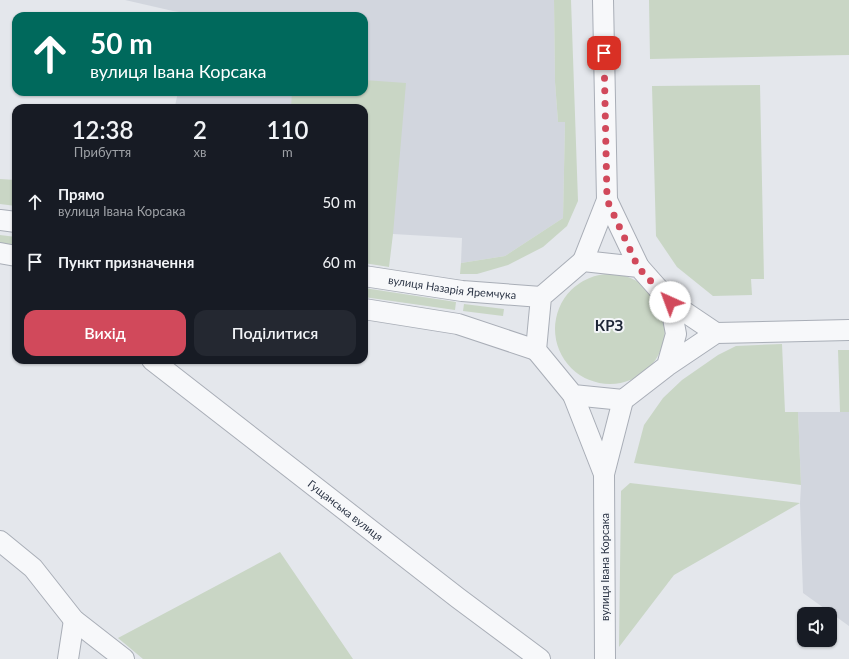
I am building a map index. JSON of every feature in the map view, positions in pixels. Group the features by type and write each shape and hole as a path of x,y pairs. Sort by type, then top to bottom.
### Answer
{"street":[{"path":"536,350 541,296 583,262 607,200 603,0"},
{"path":"607,200 638,267 670,302 716,333"},
{"path":"0,220 12,222"},
{"path":"0,253 12,255"},
{"path":"583,262 638,267"},
{"name":"вулиця Назарія Яремчука","path":"368,277 462,291 541,296"},
{"path":"667,366 676,334 670,302"},
{"path":"368,310 458,324 536,350 573,395 623,400 667,366 716,333 849,330"},
{"name":"Гущанська вулиця","path":"157,364 458,598 540,659"},
{"name":"вулиця Івана Корсака","path":"573,395 604,474"},
{"name":"вулиця Івана Корсака","path":"605,659 604,474 623,400"},
{"path":"0,541 33,568 74,620 124,659"},
{"path":"68,659 74,620"}],"shaded area":[{"path":"125,0 554,0 555,82 558,122 565,122 563,218 505,256 461,263 462,238 393,234 368,231 368,104 175,104 177,96 368,96 368,12 173,11"},
{"path":"798,412 849,412 849,626 837,617 837,607 823,607 803,593 800,503 801,485"}],"green space":[{"path":"554,0 571,0 578,201 567,226 543,247 508,265 477,274 460,274 461,263 505,256 563,218 565,122 558,122 555,82"},
{"path":"649,0 849,0 849,55 650,59"},
{"path":"368,80 406,83 389,267 368,264 368,104 291,104 292,96 368,96"},
{"path":"760,85 764,279 751,279 752,295 713,296 677,267 656,236 652,86"},
{"path":"0,179 12,180 12,206 0,204"},
{"path":"0,235 12,236 12,245 0,243"},
{"path":"610,274 631,278 641,283 649,290 656,298 661,308 665,329 661,350 656,360 649,368 641,375 631,380 610,384 589,380 579,375 571,368 564,360 559,350 555,329 559,308 564,298 571,290 579,283 589,278"},
{"path":"368,289 456,302 455,310 368,298"},
{"path":"464,304 504,309 503,316 463,311"},
{"path":"782,344 785,412 798,412 801,485 634,463 644,425 663,398 682,380 718,355 736,346"},
{"path":"838,350 849,350 849,412 840,412"},
{"path":"630,483 800,503 674,575 619,647 621,491"},
{"path":"280,552 353,659 143,659 118,638"}],"district":[{"name":"КРЗ","path":"609,326"}],"route":[{"path":"604,53 607,200 638,267 670,302"}]}
